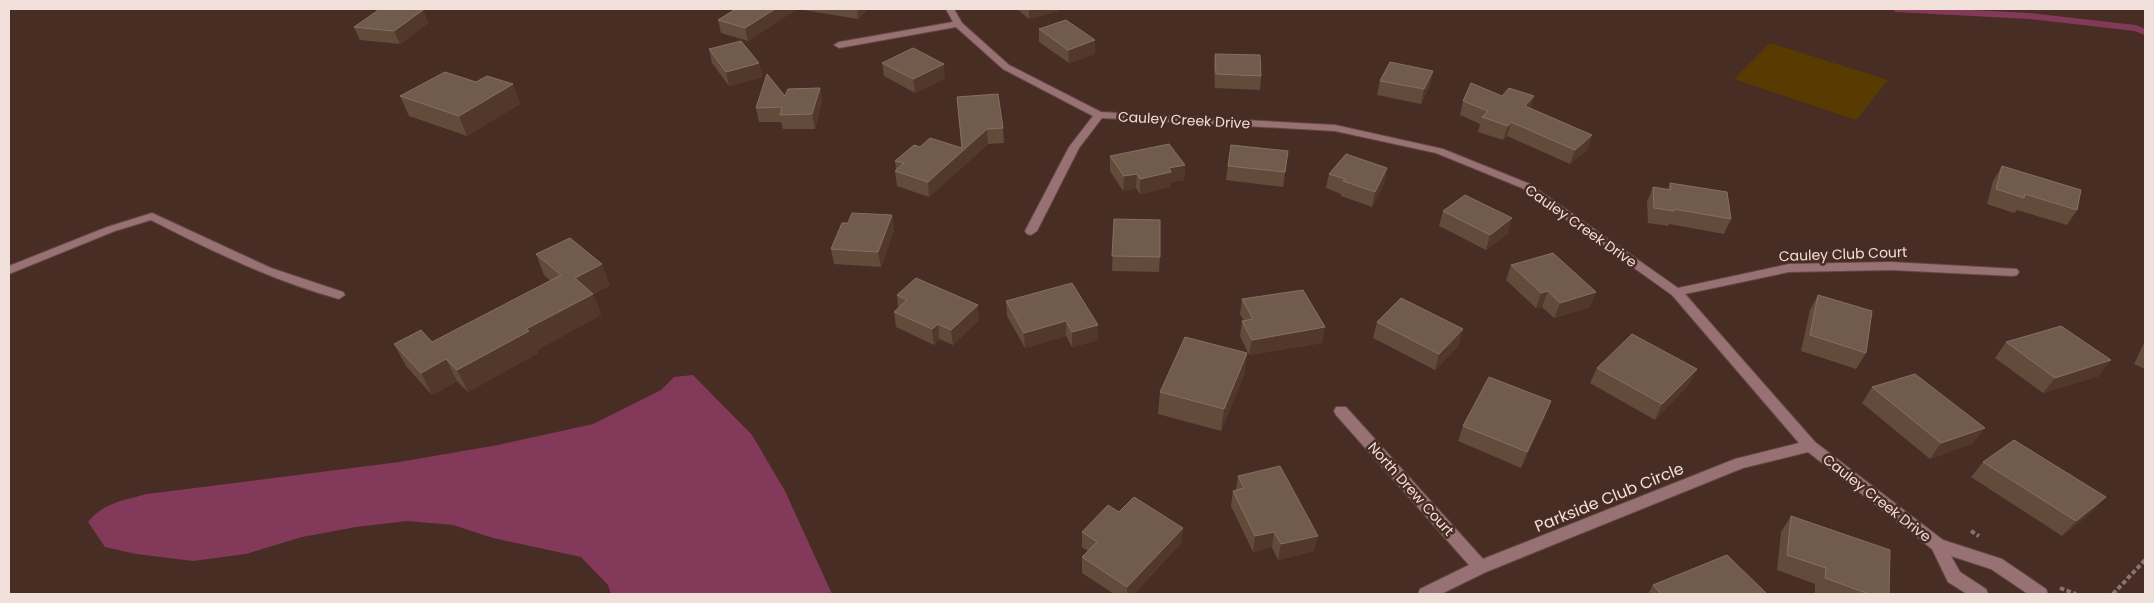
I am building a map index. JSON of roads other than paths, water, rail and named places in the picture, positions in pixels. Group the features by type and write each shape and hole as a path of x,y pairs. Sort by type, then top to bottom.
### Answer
{"street":[{"name":"Cauley Creek Drive","path":"950,9 958,24 1006,67 1099,115 1335,128 1439,151 1526,186 1676,292 1810,446 1938,545 1996,564 2040,594"},
{"path":"839,45 958,24"},
{"path":"1031,231 1074,147 1099,115"},
{"path":"9,270 111,229 152,216 237,259 339,295"},
{"name":"Cauley Club Court","path":"1676,292 1789,268 1892,266 2014,272"},
{"name":"North Drew Court","path":"1341,411 1480,567"},
{"name":"Parkside Club Circle","path":"1426,594 1480,567 1740,463 1810,446"},
{"name":"Cauley Creek Drive","path":"1938,545 1954,577 1980,594"}],"waterway":[{"path":"1897,9 2029,16 2135,28 2145,32"}]}
